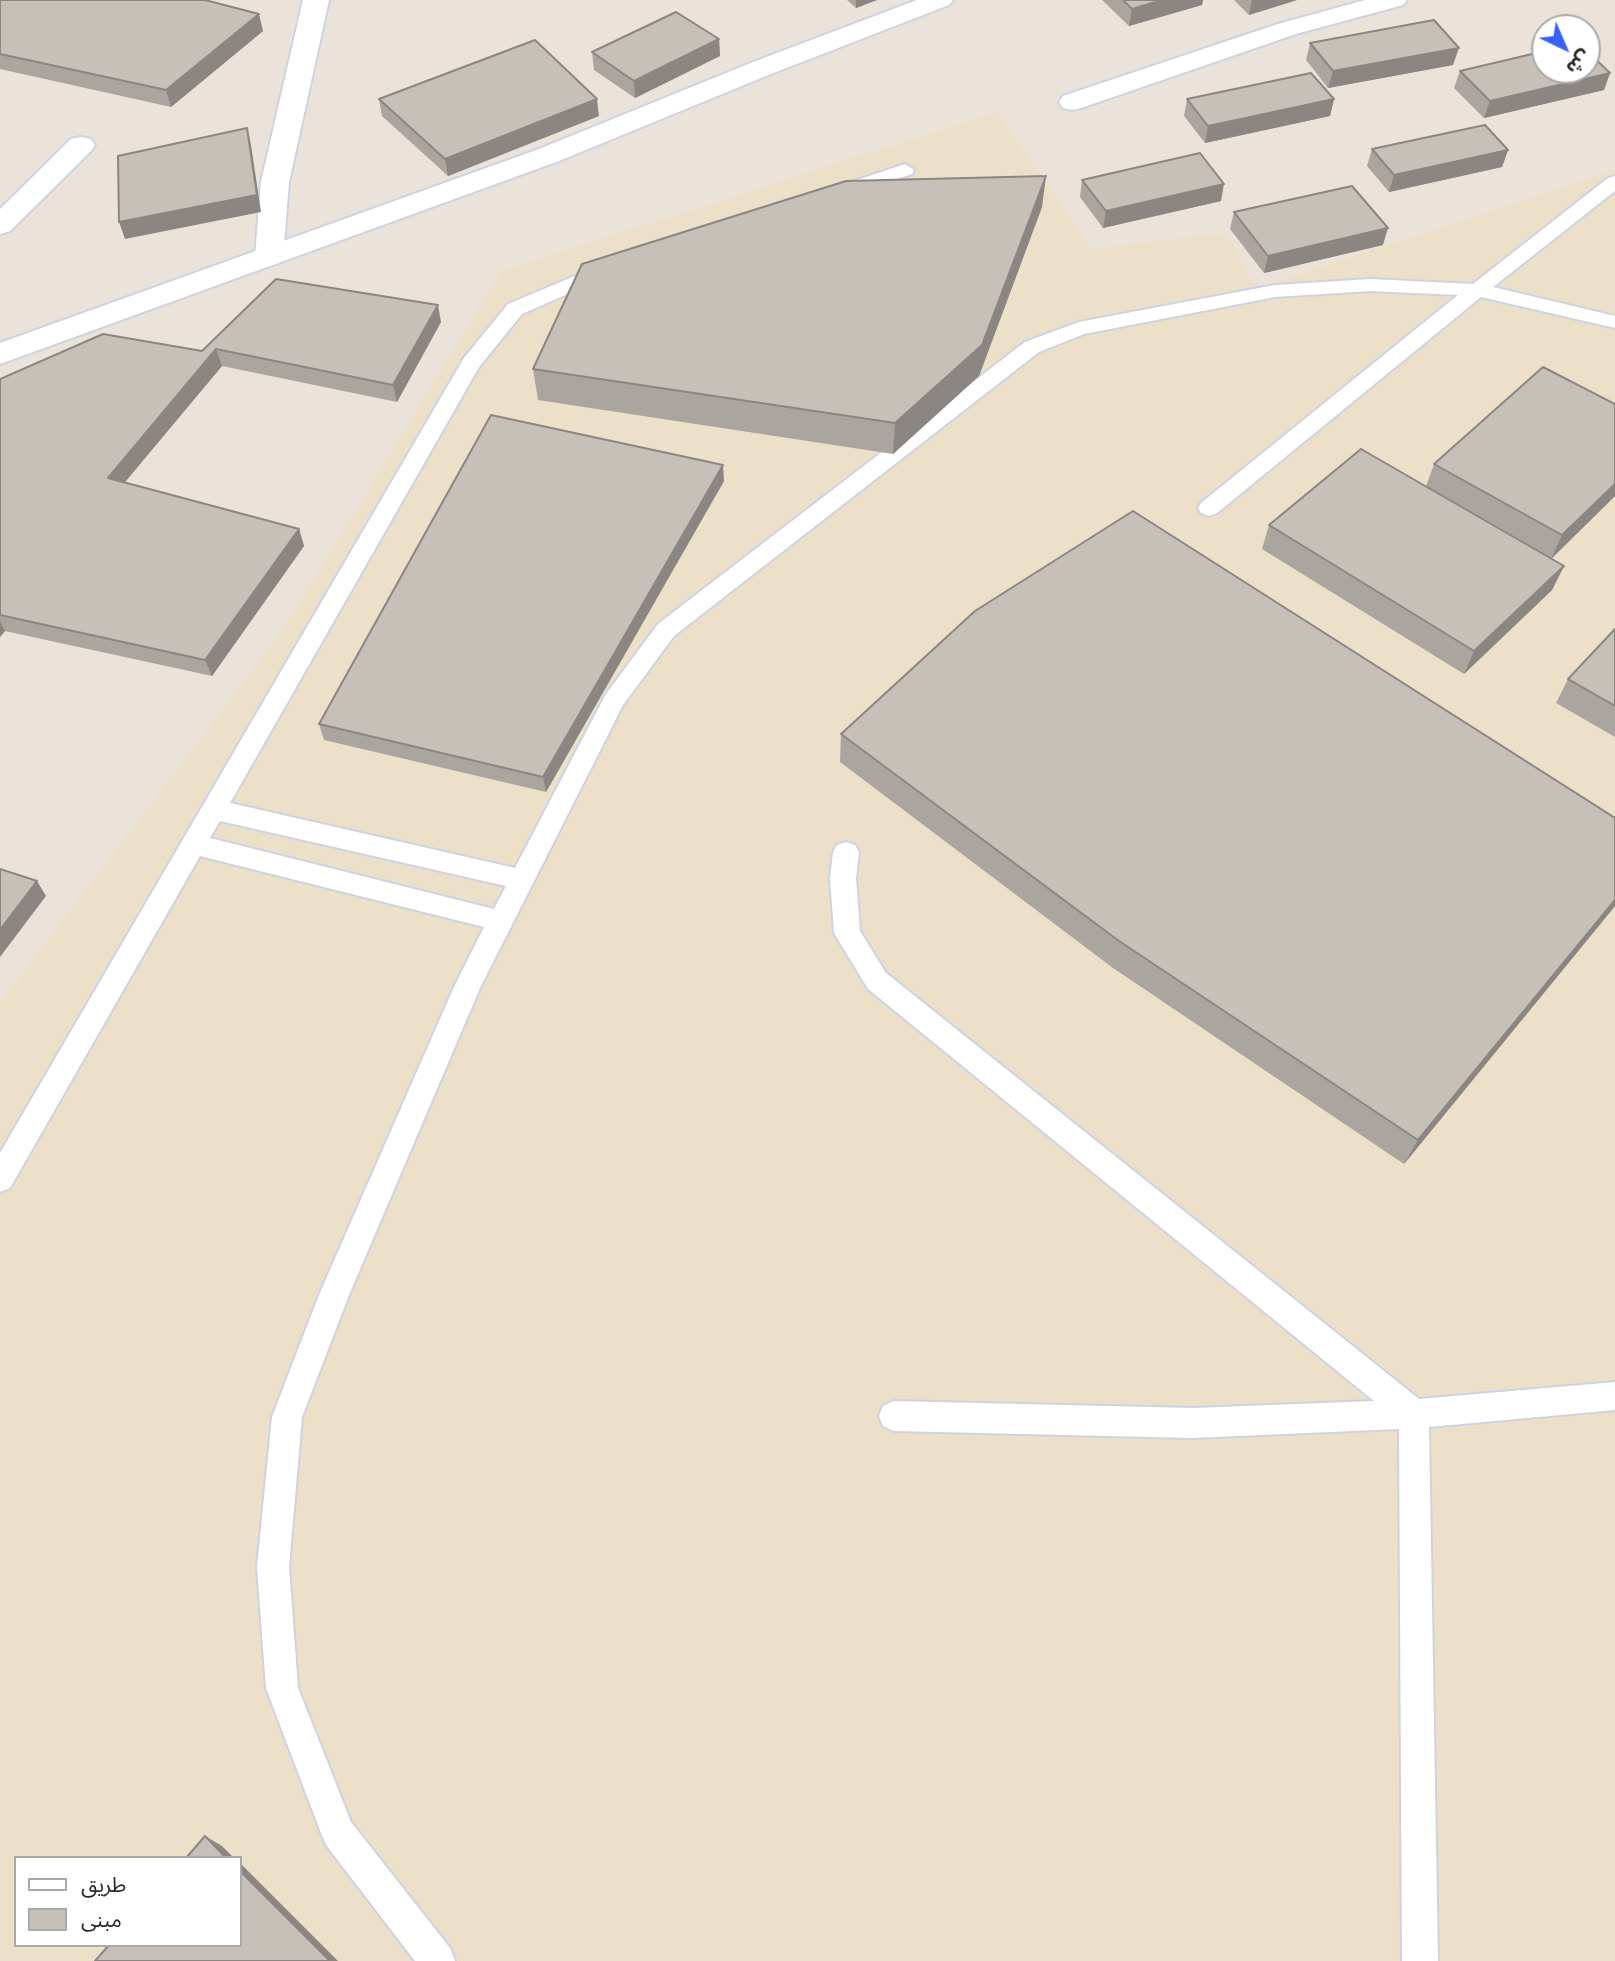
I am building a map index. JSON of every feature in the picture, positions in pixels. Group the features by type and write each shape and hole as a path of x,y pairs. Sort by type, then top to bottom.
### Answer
{"street":[{"path":"270,257 275,182 316,0"},
{"path":"0,354 549,155 762,68 940,0"},
{"path":"1072,102 1287,29 1394,0"},
{"path":"0,225 81,145"}],"lane":[{"path":"814,200 905,170"},
{"path":"1209,508 1477,290 1615,182"},
{"path":"0,1179 471,363 495,330 515,309 540,296 632,260"},
{"path":"437,1961 338,1833 282,1688 273,1567 287,1417 334,1295 461,1000 520,879 614,700 666,630 1032,347 1079,328 1275,291 1370,285 1477,290 1615,322"},
{"path":"212,808 520,879"},
{"path":"192,844 501,921"},
{"path":"846,852 843,878 847,933 877,981 1414,1414"},
{"path":"894,1416 1193,1423 1414,1414 1615,1396"},
{"path":"1414,1414 1420,1961"}],"shaded area":[{"path":"997,112 1092,249 1225,233 1256,288 1615,170 1615,1961 0,1961 0,1004 286,625 501,271"}],"building":[{"path":"0,0 205,0 259,14 166,90 0,54"},
{"path":"1123,0 1162,0 1132,9"},
{"path":"676,12 719,39 634,81 592,52"},
{"path":"1434,20 1459,48 1333,71 1310,43"},
{"path":"535,40 597,99 445,159 379,99"},
{"path":"1531,54 1531,84 1563,84 1490,101 1460,71"},
{"path":"1601,64 1610,73 1601,75"},
{"path":"1311,73 1334,99 1208,126 1187,99"},
{"path":"1485,125 1508,150 1394,175 1372,149"},
{"path":"247,128 257,195 119,222 118,156"},
{"path":"1200,153 1224,184 1106,211 1082,180"},
{"path":"1046,176 982,345 895,423 533,369 582,264 846,181"},
{"path":"1352,186 1388,228 1268,256 1234,212"},
{"path":"276,279 438,305 393,385 216,349 108,478 299,529 205,660 0,615 0,379 103,334 202,351"},
{"path":"1543,367 1615,404 1615,484 1562,535 1434,464"},
{"path":"491,415 723,465 543,777 319,724"},
{"path":"1361,449 1564,566 1474,651 1269,525"},
{"path":"1133,511 1615,818 1615,900 1418,1140 1119,941 841,734 975,611"},
{"path":"1615,629 1615,706 1568,679"},
{"path":"0,869 37,881 0,930"},
{"path":"205,1836 224,1856 188,1856"},
{"path":"242,1873 330,1961 95,1961 107,1947 242,1947"}]}
